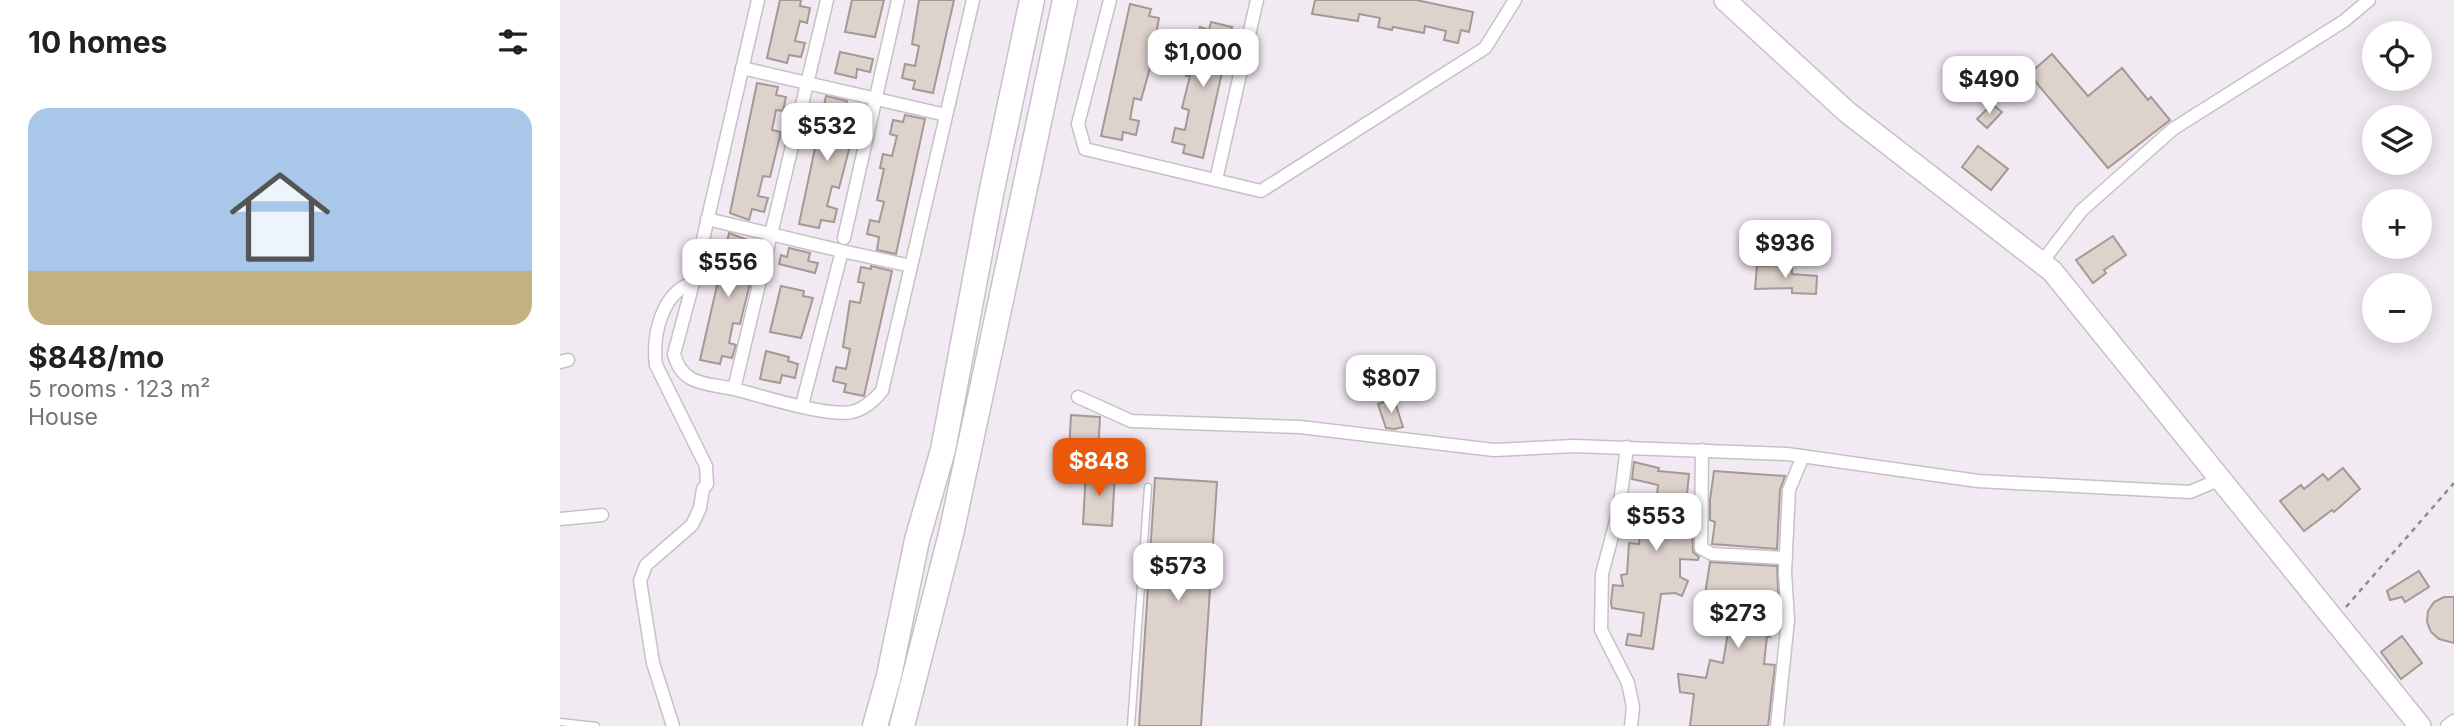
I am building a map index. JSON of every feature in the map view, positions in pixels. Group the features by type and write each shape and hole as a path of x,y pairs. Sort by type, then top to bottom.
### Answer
{"highway":[{"path":"875,726 889,676 918,540 943,450 991,194 1032,0"},
{"path":"902,726 948,548 1065,0"}],"main road":[{"path":"1724,0 1847,112 2042,262 2097,324 2420,726"}],"street":[{"path":"758,0 674,354 677,364 689,379 827,411 851,412 871,404 882,391 973,0"},
{"path":"734,389 773,235 827,0"},
{"path":"802,405 843,244 898,0"},
{"path":"1110,0 1078,124 1085,149 1261,191 1485,48 1515,0"},
{"path":"1216,180 1257,0"},
{"path":"2042,262 2081,211 2173,129 2344,21 2369,0"},
{"path":"742,68 946,116"},
{"path":"708,219 773,235 843,244 911,265"},
{"path":"673,726 653,663 640,581 646,565 692,525 701,508 703,489 707,484 706,466 656,365 654,347 670,295 680,287 693,283"},
{"path":"1077,397 1131,421 1300,426 1494,450 1574,446 1627,447 1803,456 1992,482 2190,492 2221,479"},
{"path":"1627,447 1619,510 1602,573 1601,630 1628,683 1633,707 1631,726"},
{"path":"1702,450 1701,548 1712,554 1786,558"},
{"path":"1777,726 1788,620 1786,558 1789,490 1803,456"},
{"path":"560,519 602,515"},
{"path":"2447,726 2454,721"}],"lane":[{"path":"1131,726 1149,486"},
{"path":"560,722 596,726"}],"path":[{"path":"2334,620 2454,484"}],"building":[{"path":"780,0 801,0 800,6 810,8 807,23 800,21 795,41 805,43 801,57 789,55 787,63 767,58"},
{"path":"852,0 884,0 875,37 845,32"},
{"path":"919,0 954,0 933,93 913,89 915,81 902,78 905,64 915,66 919,46 912,44"},
{"path":"1315,0 1416,0 1473,12 1469,32 1461,30 1458,43 1444,40 1446,31 1425,26 1424,33 1393,27 1392,30 1378,27 1380,18 1359,14 1358,21 1312,14"},
{"path":"1130,4 1151,9 1149,16 1159,18 1141,100 1134,98 1130,119 1139,121 1136,135 1123,132 1122,140 1101,136"},
{"path":"1211,22 1232,27 1203,158 1183,153 1185,145 1172,142 1175,128 1185,130 1189,110 1182,108 1190,76 1186,76 1189,62 1199,64 1203,43 1196,42 1200,27 1209,30"},
{"path":"840,52 873,59 870,72 857,69 856,78 835,73"},
{"path":"2052,54 2088,96 2122,68 2148,100 2151,97 2170,120 2108,168 2029,74"},
{"path":"757,83 778,87 776,95 786,97 783,111 776,110 772,130 781,132 770,177 763,176 758,196 768,198 764,212 752,209 749,220 730,213"},
{"path":"826,96 847,101 846,105 856,107 853,122 846,120 841,140 851,142 839,188 832,186 827,206 837,209 834,222 821,220 819,228 799,224"},
{"path":"1992,104 2002,112 1987,128 1977,119"},
{"path":"905,115 925,119 896,254 877,250 879,237 867,234 870,220 879,222 884,202 877,200 884,169 880,168 883,154 892,156 897,136 890,134 893,120 903,122"},
{"path":"1978,146 2008,169 1991,190 1962,167"},
{"path":"729,233 758,244 755,258 748,257 744,277 751,279 740,324 733,323 729,343 736,345 732,358 722,356 720,364 700,360"},
{"path":"2113,236 2126,255 2104,270 2106,273 2093,283 2076,260"},
{"path":"789,248 810,253 808,261 818,263 815,273 779,264 781,255 787,257"},
{"path":"1792,265 1792,274 1817,276 1816,294 1792,293 1792,288 1755,289 1757,266"},
{"path":"871,266 892,271 864,396 844,392 846,384 833,381 836,367 846,369 850,349 843,347 850,301 860,303 864,283 858,282 861,267 871,269"},
{"path":"781,286 804,291 803,296 813,298 801,338 770,332"},
{"path":"766,351 789,357 788,361 798,364 795,378 782,375 780,383 760,379"},
{"path":"1394,399 1403,427 1386,428 1378,404"},
{"path":"1071,415 1100,417 1097,471 1068,469"},
{"path":"1634,462 1659,468 1658,471 1689,474 1683,534 1692,534 1693,552 1699,557 1698,560 1680,559 1680,577 1688,581 1682,596 1675,593 1661,594 1653,649 1626,645 1628,634 1641,636 1644,613 1612,608 1611,602 1613,585 1623,586 1621,575 1627,574 1629,543 1639,544 1643,514 1655,516 1658,485 1632,479"},
{"path":"2343,468 2360,489 2334,512 2332,510 2304,531 2280,501 2301,485 2304,489 2323,474 2328,480"},
{"path":"1086,470 1115,472 1112,526 1083,524"},
{"path":"1714,471 1785,476 1780,490 1777,549 1712,544 1715,522 1710,520 1710,500"},
{"path":"1155,478 1217,482 1201,726 1139,726"},
{"path":"1710,562 1777,566 1779,611 1770,637 1767,636 1764,664 1775,665 1768,726 1690,726 1694,694 1680,692 1678,674 1706,678 1710,660 1723,663 1728,632 1741,634 1748,604 1724,600 1719,624 1701,621"},
{"path":"2419,571 2429,587 2405,602 2402,597 2390,600 2387,591"},
{"path":"2444,597 2454,597 2454,643 2439,639 2431,632 2427,622 2428,611 2434,602"},
{"path":"2402,636 2422,663 2401,679 2381,652"}]}
